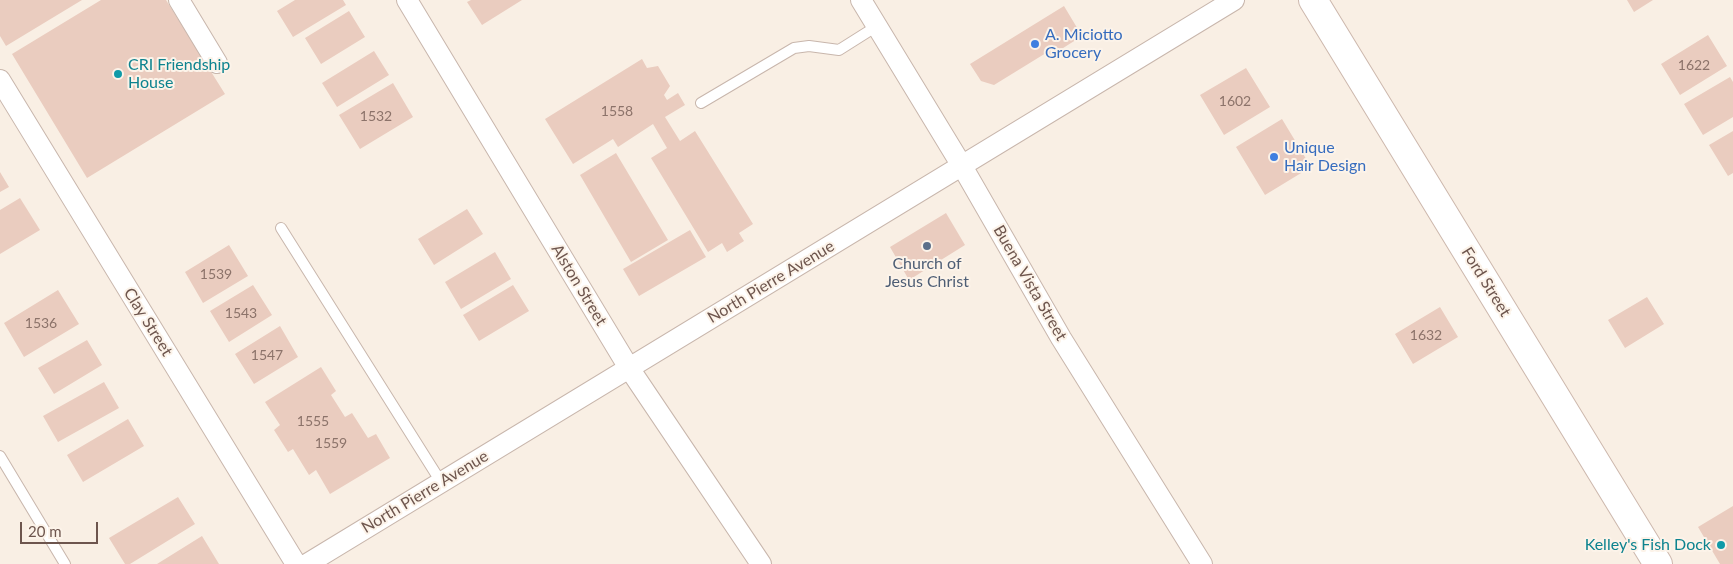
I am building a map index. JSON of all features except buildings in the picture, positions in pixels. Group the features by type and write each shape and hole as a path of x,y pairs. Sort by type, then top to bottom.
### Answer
{"main road":[{"name":"Ford Street","path":"1313,0 1658,564"}],"street":[{"path":"179,0 217,63"},
{"name":"Alston Street","path":"407,0 629,368 762,564"},
{"name":"Buena Vista Street","path":"861,0 962,166 1061,338 1202,564"},
{"name":"North Pierre Avenue","path":"307,564 1234,0"},
{"name":"Clay Street","path":"0,80 296,564"}],"lane":[{"path":"701,103 794,48 809,46 838,50 877,26"},
{"path":"281,228 441,482"},
{"path":"0,456 64,564"}],"place":[{"name":"A. Miciotto Grocery","path":"1035,44"},
{"name":"CRI Friendship House","path":"118,74"},
{"name":"Unique Hair Design","path":"1274,157"},
{"name":"Church of Jesus Christ","path":"927,246"},
{"name":"Kelley's Fish Dock","path":"1721,545"}]}
